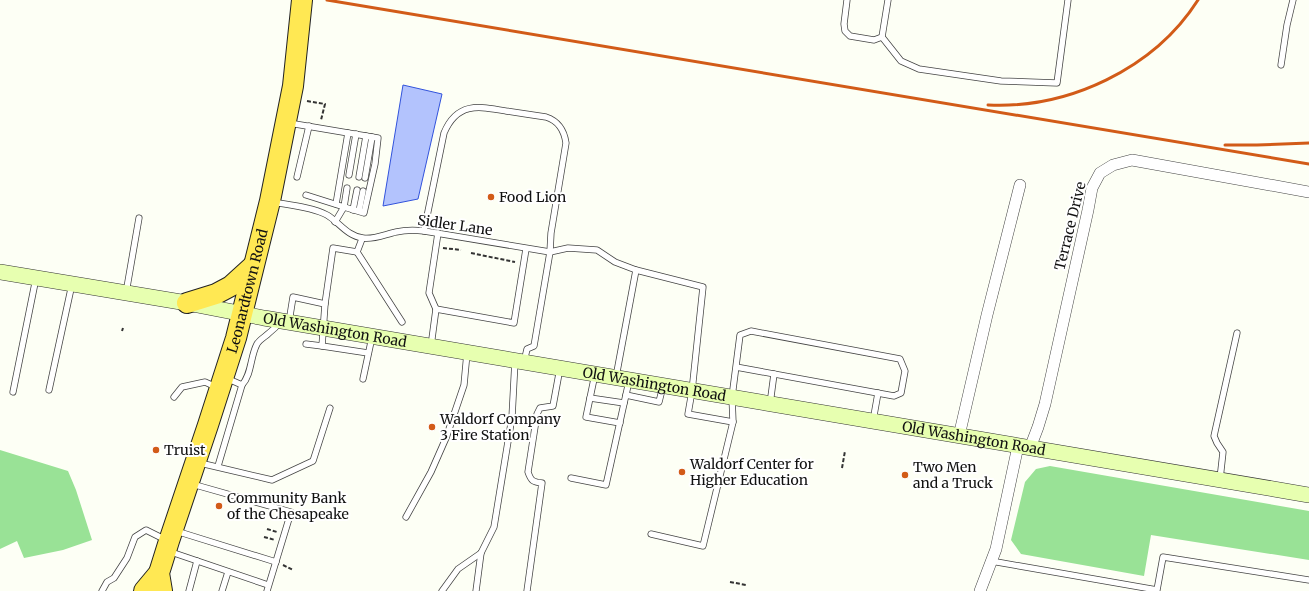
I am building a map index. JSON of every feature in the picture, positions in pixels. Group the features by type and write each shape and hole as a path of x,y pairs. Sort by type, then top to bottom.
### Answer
{"highway":[{"name":"Leonardtown Road","path":"144,591 160,582 169,540 222,382 242,314 270,201 293,86 302,0"},
{"path":"187,303 216,294 231,286 253,266"}],"main road":[{"name":"Old Washington Road","path":"0,272 187,303 285,322 1309,495"}],"street":[{"name":"Terrace Drive","path":"980,591 996,548 1024,447 1045,404 1092,188 1100,172 1121,162 1135,160 1309,192"},
{"path":"959,436 987,315 1020,185"}],"lane":[{"path":"848,0 844,31 850,36 874,40 882,37"},
{"path":"888,0 882,37 901,61 919,69 1001,81 1057,83 1068,0"},
{"path":"1281,65 1287,25 1293,0"},
{"path":"424,231 444,133 448,124 457,114 466,109 479,107 546,117 555,120 561,127 565,135 566,142 550,232 550,252 534,346 527,349 519,361 512,417 494,527 481,553 476,591"},
{"path":"286,122 378,138 375,164 364,213 306,195"},
{"path":"297,177 309,126"},
{"path":"336,204 348,133"},
{"path":"349,175 356,134"},
{"path":"362,178 369,136"},
{"path":"335,222 344,207 347,188"},
{"path":"356,210 360,190"},
{"path":"270,201 326,215 346,231 362,238 357,252"},
{"path":"126,293 139,218"},
{"name":"Sidler Lane","path":"362,238 398,232 424,231 550,252 568,248 596,250 615,262 636,270 704,286 692,390"},
{"path":"430,346 436,309 429,293 438,233"},
{"path":"322,346 325,304 333,248 357,252 402,322"},
{"path":"436,309 514,323 526,249"},
{"path":"571,478 606,485 626,395 622,379 636,270"},
{"path":"13,392 36,278"},
{"path":"49,390 72,284"},
{"path":"218,466 242,385 248,379 251,359 257,344 261,339 285,322 293,297 325,304"},
{"path":"651,534 703,546 733,422 732,397 740,335 751,331 900,359 906,371 901,392 894,396 736,367"},
{"path":"1220,480 1223,452 1216,443 1214,436 1237,333"},
{"path":"363,380 372,336"},
{"path":"306,344 368,353"},
{"path":"406,517 431,472 446,438 464,385 467,352"},
{"path":"527,591 542,484 534,482 530,479 528,472 537,414 540,408 553,406 560,368"},
{"path":"595,374 586,417 620,423"},
{"path":"770,404 774,374"},
{"path":"174,397 182,387 205,382 222,382 242,385"},
{"path":"626,395 659,402 663,386"},
{"path":"692,390 688,414 733,422"},
{"path":"873,421 878,394"},
{"path":"590,398 624,403"},
{"path":"196,462 272,480 313,461 330,408"},
{"path":"169,540 197,561 268,588 291,512 188,483"},
{"path":"102,591 107,582 114,578 127,558 135,537 146,530 169,540 276,562"},
{"path":"442,591 458,569 481,553"},
{"path":"991,560 1157,590 1163,557 1309,580"},
{"path":"189,591 197,561"},
{"path":"222,591 228,572"}],"path":[{"path":"307,101 325,104 320,128"},
{"path":"436,246 461,250"},
{"path":"471,253 524,264"},
{"path":"842,468 845,451"},
{"path":"749,479 766,484"},
{"path":"730,582 746,585"}],"green space":[{"path":"0,450 68,471 76,490 92,540 63,550 24,558 17,541 0,549"},
{"path":"1050,466 1309,511 1309,560 1151,535 1144,576 1021,554 1011,540 1025,482 1036,469"}],"water":[{"path":"403,85 442,94 418,199 383,206"}],"railway":[{"path":"327,0 1309,164"},
{"path":"988,105 1018,104 1048,100 1078,92 1106,80 1133,65 1158,46 1180,24 1198,0"},
{"path":"1225,145 1309,143"}],"place":[{"name":"Food Lion","path":"491,197"},
{"name":"Waldorf Company 3 Fire Station","path":"432,427"},
{"name":"Truist","path":"156,450"},
{"name":"Waldorf Center for Higher Education","path":"682,472"},
{"name":"Two Men and a Truck","path":"905,475"},
{"name":"Community Bank of the Chesapeake","path":"219,506"}]}
